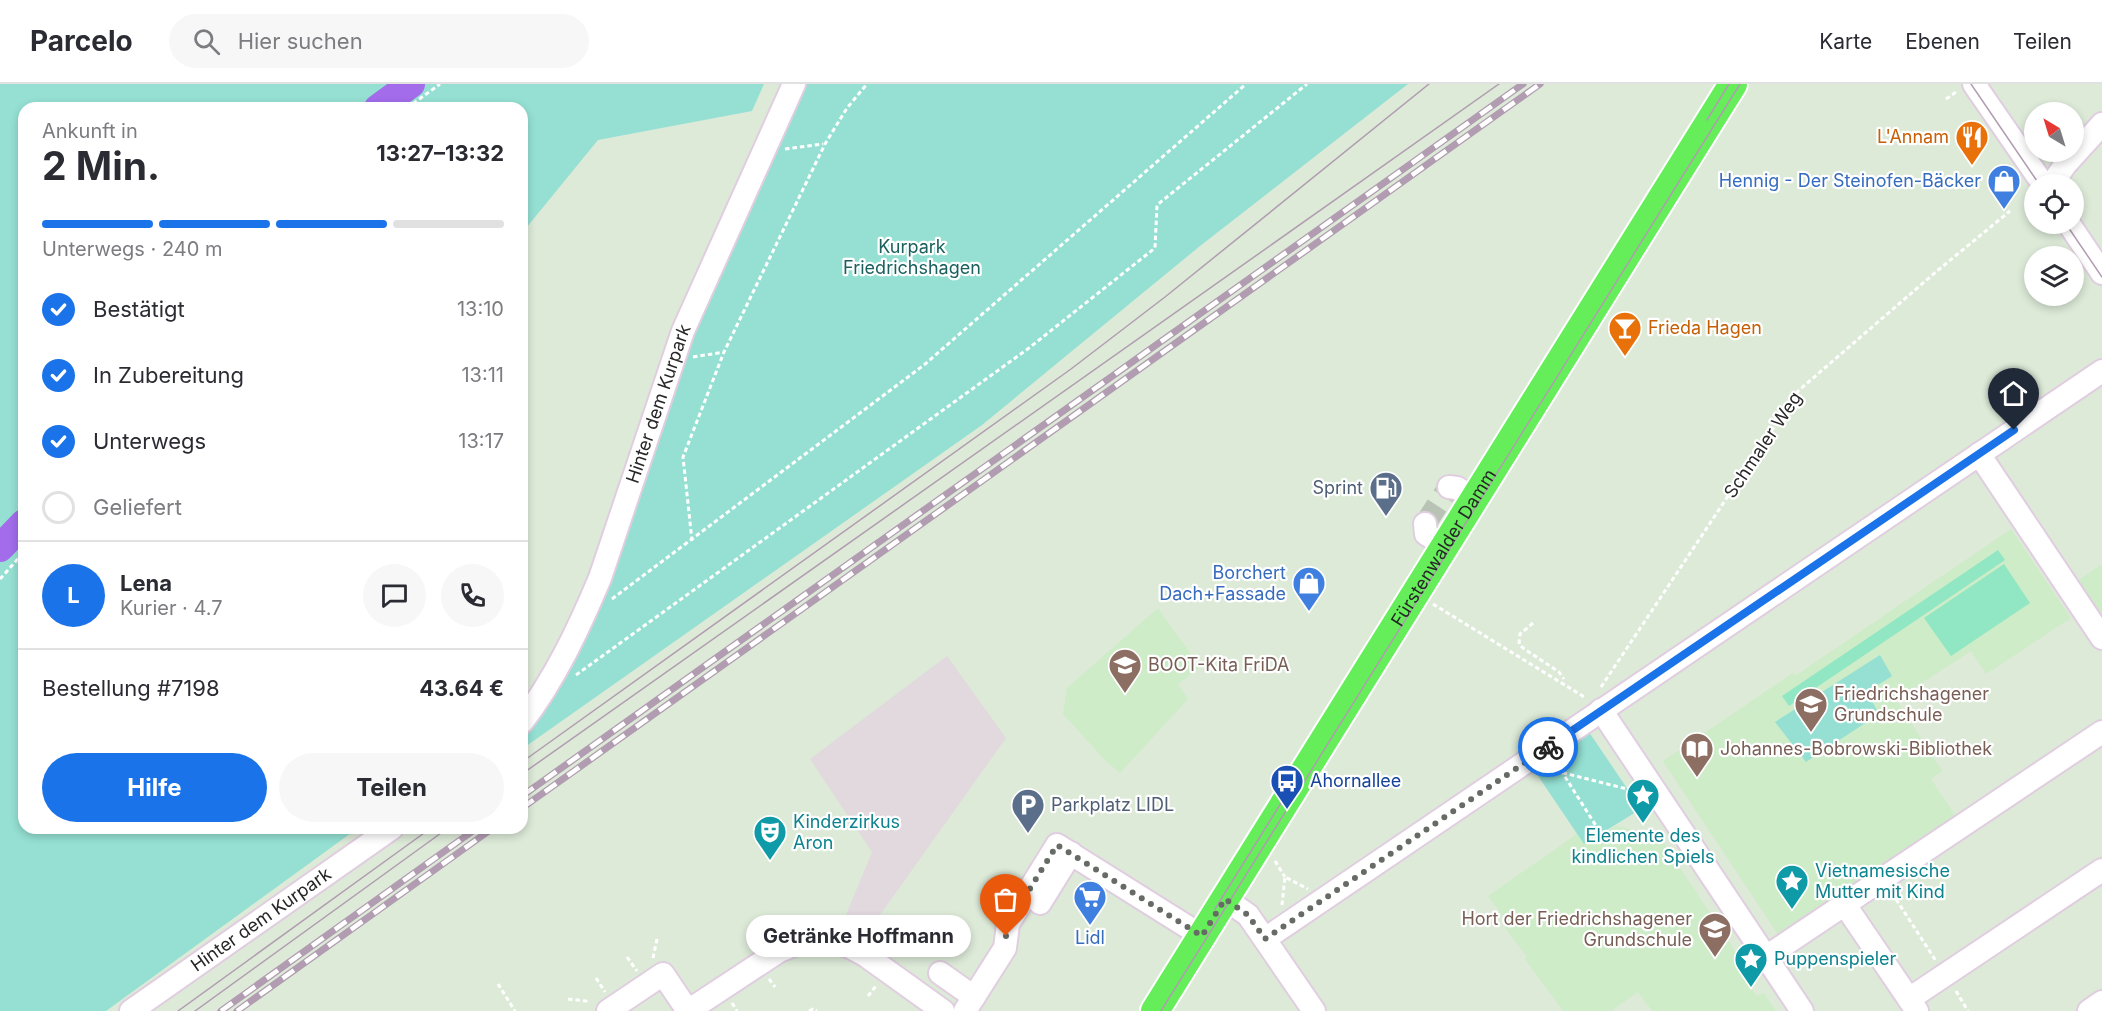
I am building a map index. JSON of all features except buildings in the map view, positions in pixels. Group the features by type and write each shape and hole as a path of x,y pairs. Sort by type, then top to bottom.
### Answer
{"main road":[{"name":"Fürstenwalder Damm","path":"1155,1011 1733,84"}],"street":[{"name":"Hinter dem Kurpark","path":"528,714 536,704 583,618 600,578 682,331 794,84"},
{"path":"1967,87 2035,174"},
{"path":"2059,174 2102,124"},
{"path":"2076,234 2102,273"},
{"path":"1265,939 1539,753 1598,700 1979,454 2102,371"},
{"path":"1979,454 2102,638"},
{"path":"1449,487 1457,488 1475,499"},
{"path":"1425,524 1426,534 1445,546"},
{"path":"1598,700 1646,778 1802,1011"},
{"path":"1766,957 2102,732"},
{"name":"Hinter dem Kurpark","path":"131,1011 383,834"},
{"path":"940,973 970,1004 1005,948 1008,924 1057,845 1202,936"},
{"path":"1040,903 1071,853"},
{"path":"1845,904 1913,1005 1945,975 2102,870"},
{"path":"1225,899 1248,915 1314,1011"},
{"path":"601,1002 663,974 688,1011 779,951 806,940 827,939 865,955 943,1011"},
{"path":"2089,1011 2102,1002"}],"path":[{"path":"415,102 440,84"},
{"path":"692,541 683,457 724,352 825,144 847,108 867,84"},
{"path":"583,618 692,541 924,365 1246,84"},
{"path":"574,676 1029,348 1155,248 1157,205 1307,84"},
{"path":"1946,99 1967,87"},
{"path":"763,151 825,144"},
{"name":"Schmaler Weg","path":"1598,700 1798,391 2010,211"},
{"path":"672,361 724,352"},
{"path":"0,579 18,559"},
{"path":"1416,594 1589,700 1598,700"},
{"path":"1533,623 1520,634 1519,644 1559,672 1564,679"},
{"path":"1539,753 1564,773 1603,837"},
{"path":"1539,753 1539,766 1627,789 1646,778"},
{"path":"1273,858 1285,877 1314,892"},
{"path":"1282,906 1285,877"},
{"path":"1882,879 1968,1011"},
{"path":"654,961 657,939"},
{"path":"627,957 637,972"},
{"path":"568,999 601,1002 596,978"},
{"path":"498,984 515,1011"},
{"path":"810,1011 813,1009 817,1011"}],"shaded area":[{"name":"Friedrichshagener Grundschule","path":"2011,529 2071,618 1986,674 1971,651 1896,700 1942,771 1931,779 1956,817 1779,936 1663,761 1793,673 1795,676"},
{"path":"1998,550 2005,560 1789,706 1782,696"},
{"path":"2004,564 2030,603 1951,656 1924,618"},
{"path":"2102,564 2102,615 2079,580"},
{"name":"BOOT-Kita FriDA","path":"1158,608 1200,667 1178,684 1188,699 1120,773 1063,714 1067,688"},
{"path":"947,656 1006,738 865,936 843,922 872,852 810,759"},
{"path":"1616,826 1659,836 1755,981 1750,987 1757,996 1764,993 1776,1011 1652,1011 1638,992 1611,1011 1563,1011 1525,959 1527,957 1505,928 1509,924 1488,896 1577,834 1585,844"}],"green space":[{"path":"0,84 764,84 752,111 598,140 528,226 528,102 18,102 18,834 350,834 106,1011 0,1011"},
{"name":"Kurpark Friedrichshagen","path":"802,84 1408,84 1200,246 982,425 528,745 528,722 592,611 701,300"},
{"path":"1880,655 1892,676 1867,692 1879,714 1806,762 1775,722"},
{"path":"1589,732 1641,809 1584,844 1534,770"}],"waterway":[{"path":"386,102 411,84"},
{"path":"0,548 18,529"}],"tunnel":[{"path":"1425,524 1449,487"}],"tram line":[{"path":"528,758 1071,369 1165,297 1429,84"},
{"path":"528,770 1499,84"},
{"path":"1707,120 1729,84"},
{"path":"1161,1011 1740,84"},
{"path":"1971,84 2032,174"},
{"path":"2073,234 2102,277"},
{"path":"1215,909 1301,771"},
{"path":"178,1011 423,834"},
{"path":"195,1011 440,834"}],"railway":[{"path":"528,792 1523,84"},
{"path":"528,804 1540,84"},
{"path":"221,1011 469,834"},
{"path":"237,1011 485,834"}],"way so far":[{"path":"1006,936 1008,924 1057,845 1202,936 1225,899 1248,915 1265,939 1548,747"}],"place":[{"name":"L'Annam","path":"1972,166"},
{"name":"Hennig - Der Steinofen-Bäcker","path":"2004,210"},
{"name":"Frieda Hagen","path":"1625,357"},
{"name":"Sprint","path":"1386,517"},
{"name":"Borchert Dach+Fassade","path":"1309,612"},
{"name":"BOOT-Kita FriDA","path":"1125,694"},
{"name":"Friedrichshagener Grundschule","path":"1811,733"},
{"name":"Johannes-Bobrowski-Bibliothek","path":"1697,778"},
{"name":"Ahornallee","path":"1287,810"},
{"name":"Elemente des kindlichen Spiels","path":"1643,824"},
{"name":"Parkplatz LIDL","path":"1028,834"},
{"name":"Kinderzirkus Aron","path":"770,861"},
{"name":"Vietnamesische Mutter mit Kind","path":"1792,910"},
{"name":"Lidl","path":"1090,926"},
{"name":"Getränke Hoffmann","path":"1006,936"},
{"name":"Hort der Friedrichshagener Grundschule","path":"1715,958"},
{"name":"Puppenspieler","path":"1751,988"}],"route":[{"path":"1548,747 2014,430"}]}
